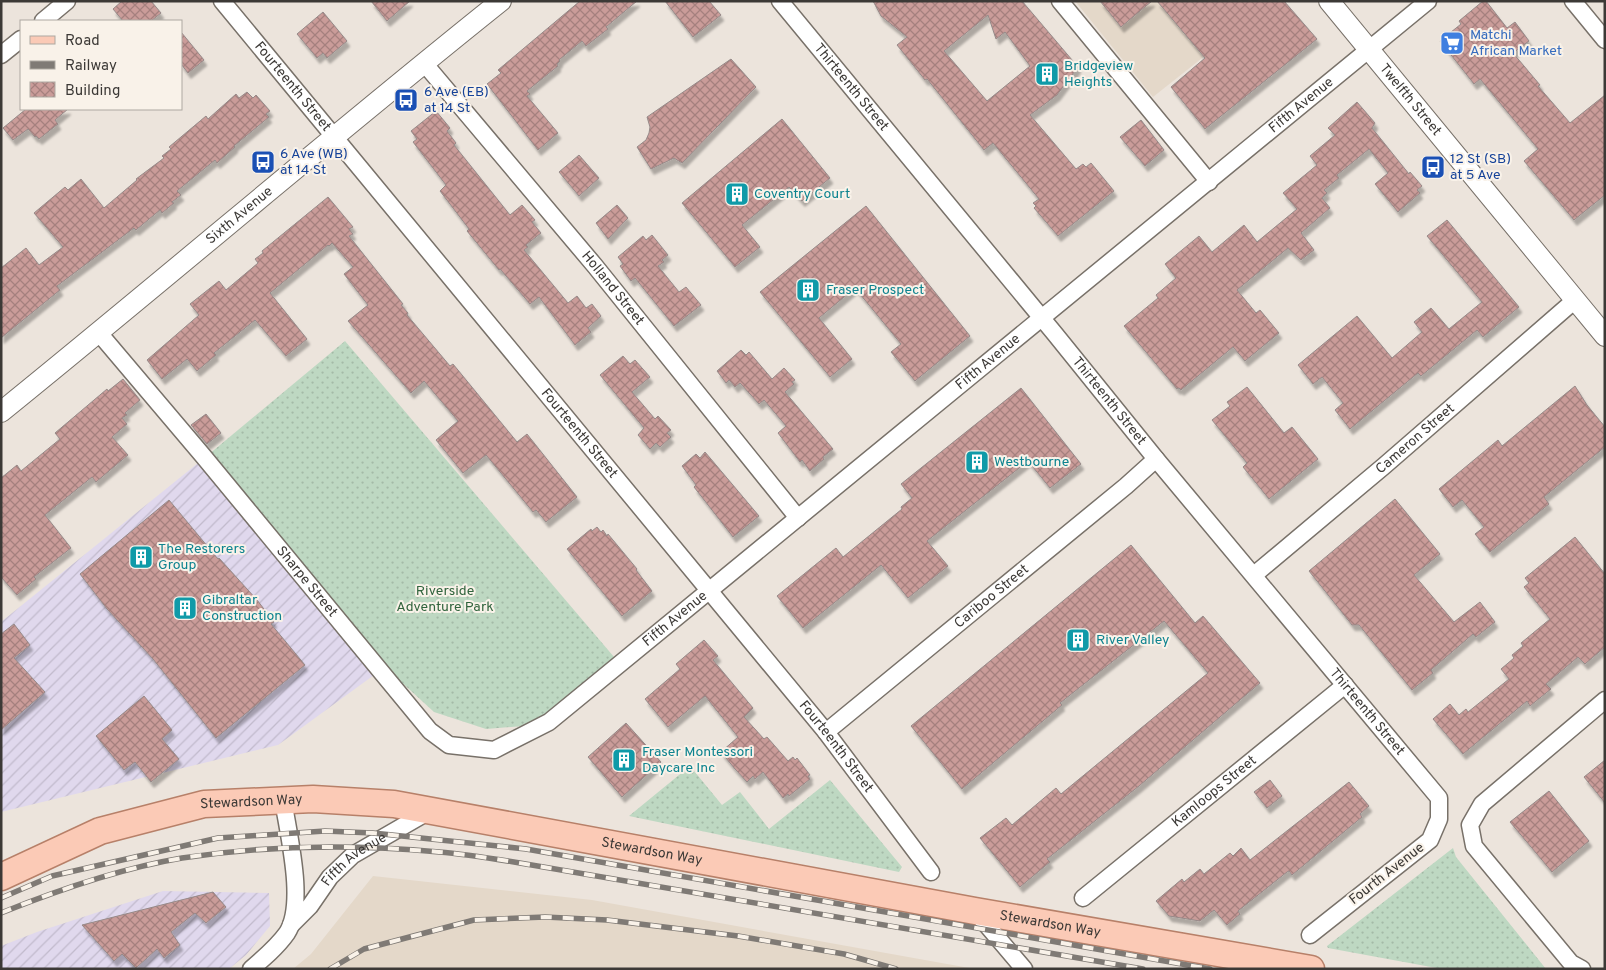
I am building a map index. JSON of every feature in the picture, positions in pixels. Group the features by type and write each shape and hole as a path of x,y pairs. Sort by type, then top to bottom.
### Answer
{"main road":[{"name":"Stewardson Way","path":"1,877 100,831 204,804 283,799 394,804 1276,966 1311,969"}],"street":[{"path":"44,20 67,1"},
{"name":"Fourteenth Street","path":"222,1 826,732 930,872"},
{"name":"Sixth Avenue","path":"1,412 99,333 334,136 501,1"},
{"name":"Thirteenth Street","path":"780,1 1156,459 1439,798"},
{"path":"1060,1 1209,182"},
{"name":"Twelfth Street","path":"1329,1 1605,336"},
{"name":"Fifth Avenue","path":"548,722 1428,1"},
{"path":"1573,1 1605,40"},
{"path":"1,55 20,40"},
{"name":"Holland Street","path":"424,63 595,266 798,518"},
{"name":"Cameron Street","path":"1254,575 1384,466 1575,300"},
{"name":"Sharpe Street","path":"99,333 430,731 449,745 494,750 548,722"},
{"name":"Cariboo Street","path":"826,732 1126,486 1156,459"},
{"name":"Kamloops Street","path":"1083,898 1345,685"},
{"path":"1577,966 1474,846 1470,825 1482,804 1605,700"},
{"name":"Fourth Avenue","path":"1310,935 1430,840 1439,819 1439,798"},
{"name":"Fifth Avenue","path":"283,799 293,864 296,901 291,925"},
{"name":"Fifth Avenue","path":"251,969 278,944 291,925 310,906 330,878 353,855 431,810"},
{"path":"975,911 1024,969"}],"shaded area":[{"path":"1075,1 1274,1 1153,97"},
{"path":"208,455 385,667 278,745 1,812 1,622"},
{"path":"373,876 592,900 975,969 293,969 311,954"},
{"path":"163,891 269,893 270,926 246,955 229,969 1,969 1,946 37,932"}],"green space":[{"name":"Riverside Adventure Park","path":"345,341 620,664 549,724 486,729 434,712 385,667 208,455"},
{"path":"690,766 722,805 740,792 769,829 830,780 902,867 899,872 629,816"},
{"path":"1453,848 1456,857 1546,969 1442,969 1328,948 1327,946"}],"building":[{"path":"122,1 151,1 161,13 152,20 122,20 113,9"},
{"path":"371,1 410,1 387,21"},
{"path":"580,1 637,1 606,27 608,29 586,46 582,41 559,60 558,66 527,91 530,94 527,96 558,133 538,150 487,84 501,73 498,70"},
{"path":"665,1 709,1 721,15 693,37"},
{"path":"873,1 1022,1 1078,67 1057,95 1030,115 1076,169 1083,164 1086,167 1091,163 1114,191 1058,236 1034,208 1036,206 1033,203 1039,199 993,143 984,150 897,45 907,37 881,16","holes":["988,15 996,39 1005,32 1030,66 987,101 944,51"]},
{"path":"1100,1 1152,1 1121,27"},
{"path":"1157,1 1284,1 1317,39 1205,129 1171,87 1205,58"},
{"path":"1483,1 1486,1 1507,28 1515,22 1529,41 1513,53 1570,123 1605,95 1605,195 1574,220 1524,161 1538,149 1480,79 1474,84 1440,41 1461,24 1459,21"},
{"path":"323,12 347,41 327,58 323,53 317,58 297,34"},
{"path":"182,33 204,60 188,73 182,65"},
{"path":"731,59 756,87 682,163 674,158 651,169 637,147 646,140 649,133 650,127 647,117"},
{"path":"247,92 253,98 256,95 270,111 266,114 269,117 217,163 215,160 177,191 181,195 162,213 160,210 136,230 134,228 57,286 60,290 1,338 1,268 26,248 39,265 63,247 34,213 65,187 68,190 81,179 104,208 136,179 164,158 162,156 171,149 169,147 206,116 208,119 236,94 239,98"},
{"path":"1357,102 1375,123 1372,128 1409,174 1410,172 1422,186 1417,190 1420,193 1398,212 1375,184 1388,173 1369,149 1337,175 1339,178 1324,190 1327,193 1322,198 1330,208 1301,233 1314,250 1301,260 1288,248 1237,290 1256,313 1260,310 1279,333 1245,361 1233,347 1181,390 1177,389 1124,326 1158,298 1156,295 1176,278 1165,264 1199,236 1212,252 1244,225 1257,242 1297,209 1283,193 1317,165 1310,156 1335,135 1328,128"},
{"path":"25,110 67,110 55,120 58,124 39,139 28,129 13,140 3,128"},
{"path":"436,111 450,128 447,131 456,143 454,145 510,215 522,205 535,220 532,222 541,233 526,245 528,247 524,250 568,303 577,296 586,308 592,304 601,316 588,328 591,332 575,345 539,297 530,304 499,270 467,231 469,229 440,191 446,185 413,142 417,139 411,131"},
{"name":"Coventry Court","path":"782,119 830,178 802,201 789,187 742,225 760,247 735,267 682,203"},
{"path":"1141,120 1164,150 1145,166 1120,137"},
{"path":"579,155 599,178 579,196 559,172"},
{"path":"328,197 353,227 349,229 353,234 349,236 403,304 401,305 408,313 407,315 450,366 453,364 517,442 527,434 577,497 546,522 536,510 533,512 486,455 463,473 436,440 458,421 424,381 411,393 348,321 368,305 344,274 353,267 332,243 270,293 307,339 286,356 255,320 214,353 216,355 197,371 187,359 162,379 147,360 199,315 190,304 219,281 226,290 258,263 255,259 263,253 262,251"},
{"path":"617,205 628,218 608,239 596,223"},
{"name":"Fraser Prospect","path":"866,206 970,336 915,381 891,352 901,344 855,288 819,318 852,359 830,377 760,292"},
{"path":"1447,220 1519,307 1483,337 1477,330 1421,376 1418,373 1350,429 1335,410 1343,403 1322,377 1313,384 1298,365 1357,316 1392,358 1422,332 1414,322 1431,308 1449,329 1482,302 1427,236"},
{"path":"652,235 668,255 662,260 664,262 658,266 679,292 686,287 701,305 674,326 635,278 631,281 620,266 623,264 618,257 643,236 646,240"},
{"path":"741,350 746,355 749,352 772,379 784,368 795,380 792,382 794,384 785,392 833,449 810,471 802,460 800,462 778,433 786,426 764,400 759,404 740,383 735,387 729,380 726,383 717,371"},
{"path":"623,356 630,364 635,360 650,377 632,392 655,419 658,416 671,430 667,433 671,437 660,447 656,443 650,449 638,435 644,428 600,375"},
{"path":"123,379 140,400 122,418 127,424 112,437 128,455 96,482 92,477 45,515 71,548 34,577 36,579 17,595 1,577 1,478 17,465 21,471 60,439 55,433 107,389 108,391"},
{"path":"1575,386 1587,405 1605,427 1605,447 1544,497 1549,504 1490,552 1475,534 1484,527 1462,500 1453,507 1439,489 1498,440 1502,446"},
{"path":"1247,387 1284,433 1292,427 1318,459 1269,499 1243,467 1247,463 1212,420 1230,406 1227,402"},
{"path":"1021,388 1081,464 1050,488 1028,461 927,541 948,566 908,598 881,565 803,628 777,596 836,548 843,557 902,509 901,507 912,498 901,484"},
{"path":"206,414 221,433 207,444 191,425"},
{"path":"705,452 759,516 733,537 694,487 696,485 682,466 696,454 700,458"},
{"path":"1395,499 1440,554 1414,575 1454,622 1480,602 1495,622 1476,637 1473,634 1431,670 1433,673 1412,690 1359,625 1352,625 1309,571"},
{"path":"169,500 218,559 257,600 274,622 271,624 305,665 216,738 153,659 107,609 80,574"},
{"path":"597,527 601,532 603,530 607,536 608,534 637,569 652,591 622,616 567,549 591,529 592,531"},
{"path":"1575,537 1605,574 1605,647 1585,664 1578,657 1546,684 1551,689 1530,706 1527,701 1463,754 1433,719 1450,704 1459,715 1466,709 1468,712 1509,679 1501,669 1514,658 1512,655 1523,646 1521,643 1550,619 1524,587 1529,583 1525,578"},
{"path":"1131,545 1195,623 1203,616 1260,683 1139,786 1047,859 1050,862 1020,887 980,838 1006,818 1012,825 1056,788 1061,794 1208,673 1164,621 1060,703 1062,705 962,789 911,726"},
{"path":"14,624 30,645 14,658 45,692 1,730 1,634"},
{"path":"704,640 718,656 713,660 753,708 744,717 764,739 767,737 788,761 793,757 795,760 797,758 810,775 808,776 810,779 789,796 788,794 783,798 763,772 755,779 753,776 747,782 735,769 721,752 738,737 705,696 668,727 645,699 680,669 676,664"},
{"path":"144,696 172,730 162,739 179,759 151,782 135,762 124,770 96,736"},
{"name":"Fraser Montessori Daycare Inc","path":"626,723 661,762 622,797 588,757"},
{"path":"1605,760 1605,803 1584,777"},
{"path":"1270,780 1282,796 1267,808 1254,792"},
{"path":"1349,782 1369,806 1360,814 1362,817 1292,875 1289,871 1287,872 1238,911 1240,914 1227,925 1214,910 1200,921 1169,916 1156,901 1182,879 1184,882 1200,869 1204,874 1230,853 1233,856 1241,848 1250,860"},
{"path":"1549,791 1589,841 1552,872 1510,822"},
{"path":"213,892 226,907 206,923 195,913 171,932 180,945 164,958 157,949 136,968 122,954 114,961 82,925"}],"railway":[{"path":"1,898 52,876 218,838 325,831 373,833 526,849 1210,969"},
{"path":"1,913 90,881 159,862 182,858 278,848 343,847 407,849 476,856 1143,969"},
{"path":"330,969 364,949 474,920 545,917 607,920 738,936 844,954 896,969"}],"place":[{"name":"Matchi African Market","path":"1452,43"},
{"name":"Bridgeview Heights","path":"1047,74"},
{"name":"6 Ave (EB) at 14 St","path":"406,100"},
{"name":"6 Ave (WB) at 14 St","path":"263,162"},
{"name":"12 St (SB) at 5 Ave","path":"1433,167"},
{"name":"Coventry Court","path":"737,194"},
{"name":"Fraser Prospect","path":"808,290"},
{"name":"Westbourne","path":"977,462"},
{"name":"The Restorers Group","path":"141,557"},
{"name":"Gibraltar Construction","path":"185,608"},
{"name":"River Valley","path":"1078,640"},
{"name":"Fraser Montessori Daycare Inc","path":"624,760"}]}
